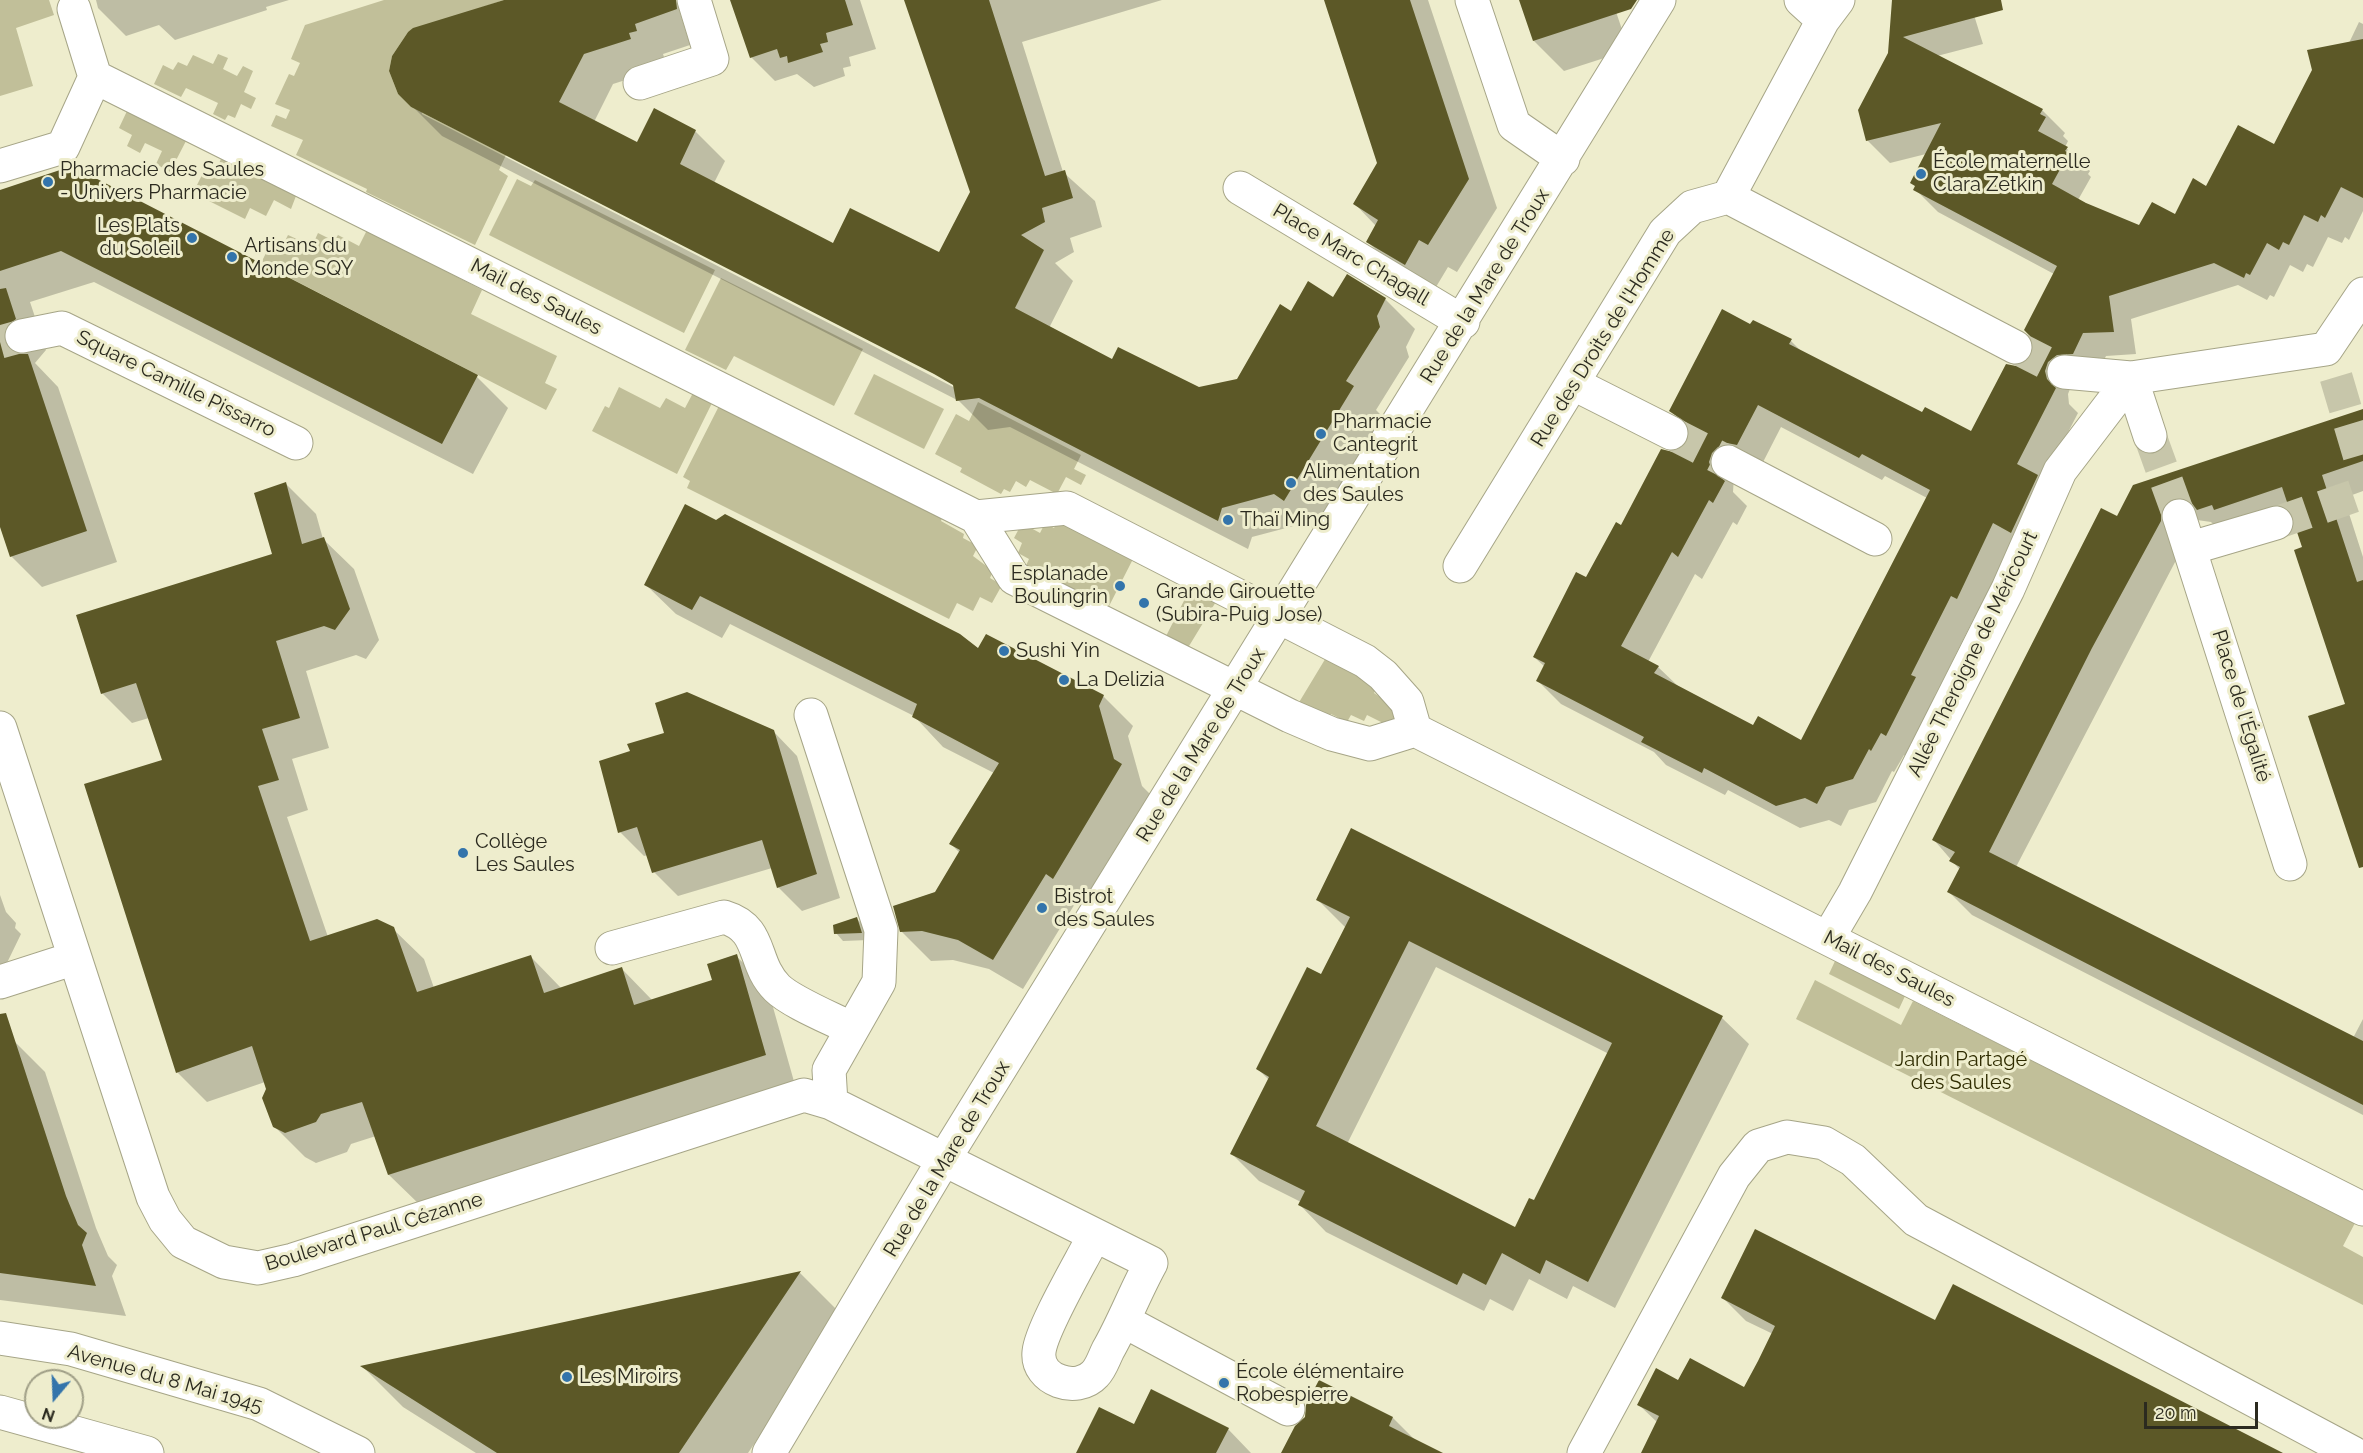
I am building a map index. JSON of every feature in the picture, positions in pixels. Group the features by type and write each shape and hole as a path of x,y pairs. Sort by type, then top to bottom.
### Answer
{"street":[{"path":"640,83 712,59 694,0"},
{"path":"1472,0 1514,125 1563,159"},
{"name":"Rue de la Mare de Troux","path":"769,1453 943,1161 1661,3"},
{"path":"1821,7 1728,197 2015,347"},
{"path":"0,166 63,147 95,77 74,9"},
{"name":"Mail des Saules","path":"95,77 976,517"},
{"name":"Place Marc Chagall","path":"1240,188 1463,322"},
{"name":"Rue des Droits de l'Homme","path":"1460,566 1575,384 1665,232 1692,207 1728,197"},
{"path":"2064,372 2131,378 2326,349 2363,294"},
{"name":"Square Camille Pissarro","path":"22,336 62,328 296,443"},
{"path":"2131,378 2150,436"},
{"name":"Allée Theroigne de Méricourt","path":"1828,938 1855,892 2008,589 2060,471 2131,378"},
{"path":"1575,384 1671,433"},
{"path":"1728,462 1875,539"},
{"path":"1067,508 1281,617 1365,661 1383,675 1407,702 1415,730 1370,744 1332,734 1236,689 1014,578 976,517 1067,508"},
{"path":"2179,516 2191,548 2276,523"},
{"name":"Place de l'Égalité","path":"2191,548 2290,864"},
{"path":"811,716 881,930 879,982 829,1070 831,1103"},
{"name":"Boulevard Paul Cézanne","path":"0,728 153,1197 165,1220 183,1242 224,1262 258,1268 292,1260 804,1095 831,1103 1151,1263 1125,1321"},
{"name":"Mail des Saules","path":"1415,730 2363,1209"},
{"path":"612,948 724,917 740,922 749,931 763,971 779,990 852,1029"},
{"path":"0,982 75,958"},
{"path":"1585,1451 1734,1176 1758,1146 1787,1137 1824,1143 1853,1160 1916,1221 2353,1453"},
{"path":"1094,1236 1040,1344 1040,1365 1048,1375 1071,1385 1084,1383 1095,1374 1125,1321 1288,1408"},
{"name":"Avenue du 8 Mai 1945","path":"0,1338 71,1349 259,1404 358,1453"},
{"path":"0,1412 147,1453"}],"green space":[{"path":"0,0 49,0 54,15 16,28 33,86 0,96"},
{"path":"384,0 504,0 408,32 392,56 389,71 398,94 411,107 506,155 499,170 508,176 475,245 296,155 303,140 271,126 276,115 286,119 290,110 275,104 289,74 294,76 300,63 291,59 305,25"},
{"path":"218,54 228,58 223,69 237,76 243,66 253,71 244,92 256,98 251,109 241,104 235,118 228,115 225,120 213,114 218,103 186,88 181,97 154,84 163,65 173,70 178,62 187,66 193,55 213,64"},
{"path":"127,111 186,141 170,172 156,164 162,151 145,143 140,153 127,146 132,135 119,128"},
{"path":"221,159 296,196 291,209 274,200 266,216 250,208 245,219 193,193 206,167 215,172"},
{"path":"517,179 531,186 535,180 715,270 684,333 489,235"},
{"path":"367,230 482,290 471,314 557,356 545,383 557,389 546,410 261,263 267,251 278,255 288,235 312,246 318,233 334,241 338,235 359,246"},
{"path":"721,278 863,349 834,406 734,356 726,370 685,350"},
{"path":"874,374 944,409 924,449 854,414"},
{"path":"619,387 660,408 666,398 685,408 693,393 712,403 677,474 592,431 605,406 609,408"},
{"path":"978,402 1081,455 1074,469 1086,475 1081,485 1066,477 1057,494 1030,480 1026,487 1016,481 1010,492 1004,489 1001,494 960,472 962,468 935,454 956,414 969,421"},
{"path":"719,406 942,518 941,521 964,534 963,538 978,546 973,556 993,571 990,578 1002,585 992,603 980,597 973,611 957,603 949,619 687,488 690,481 683,477"},
{"path":"1058,521 1133,559 1107,610 1025,568 1029,559 1018,553 1022,543 1014,538 1022,523 1040,533 1045,523 1054,528"},
{"path":"1191,587 1217,600 1186,651 1164,640"},
{"path":"1327,656 1377,685 1374,693 1401,711 1393,728 1367,715 1364,721 1351,715 1347,722 1331,714 1328,720 1298,704"},
{"path":"1835,961 1905,996 1899,1009 1829,974"},
{"name":"Jardin Partagé des Saules","path":"1815,980 1901,1025 1913,1001 2355,1223 2343,1246 2363,1257 2363,1305 1796,1019"}],"building":[{"path":"504,0 676,0 677,9 635,24 637,31 629,33 631,39 584,54 559,102 637,142 654,108 696,130 680,164 833,243 850,208 939,252 970,192 904,0 989,0 1045,176 1065,170 1073,198 1042,208 1045,222 1021,235 1044,250 1015,308 1112,359 1118,347 1199,387 1237,379 1280,304 1291,311 1308,281 1333,297 1347,274 1386,298 1377,316 1380,327 1346,381 1354,386 1284,501 1274,494 1222,508 1218,521 979,398 956,401 953,385 934,374 411,107 398,94 389,71 392,56 408,32 413,28"},
{"path":"730,0 845,0 853,25 826,33 828,42 820,44 823,52 788,63 787,56 780,58 777,49 750,58"},
{"path":"1324,0 1410,0 1469,179 1428,245 1419,240 1405,265 1366,242 1378,220 1353,204 1377,163"},
{"path":"1519,0 1637,0 1631,9 1533,41"},
{"path":"1892,0 2001,0 2003,10 1903,37 2043,109 2040,114 2046,117 2038,131 2068,147 2065,151 2069,153 2052,184 2086,203 2139,225 2152,202 2175,214 2193,178 2206,186 2238,125 2274,144 2312,70 2307,50 2363,39 2363,198 2341,187 2325,218 2321,215 2318,222 2304,215 2289,245 2283,242 2279,250 2267,243 2250,275 2246,273 2244,278 2214,263 2109,296 2114,332 2083,333 2073,354 2057,355 2048,362 2045,371 2047,379 2056,388 2017,464 2038,475 2011,533 1993,523 1957,599 1951,596 1911,675 1916,677 1886,736 1881,733 1871,751 1869,749 1853,779 1826,787 1817,804 1805,798 1776,806 1704,768 1702,773 1641,742 1644,737 1536,681 1545,663 1533,657 1576,572 1586,577 1616,522 1621,525 1661,449 1673,452 1681,449 1687,442 1690,433 1687,423 1669,411 1722,309 1750,324 1753,320 1792,339 1789,344 1922,412 1925,407 1971,431 2006,364 2016,366 2031,356 2034,346 2030,336 2024,330 2057,266 1913,190 1915,186 1910,183 1941,123 1866,141 1858,110 1888,53","holes":["1758,405 1859,458 1862,454 1930,490 1801,740 1758,716 1753,725 1654,673 1659,666 1621,646 1672,552 1678,557 1709,500 1713,503 1725,481 1712,471 1709,462 1712,453 1727,443 1737,445"]},
{"path":"72,166 478,375 442,444 61,251 0,271 0,190"},
{"path":"6,288 16,319 4,329 4,340 15,354 28,354 87,531 10,557 0,527 0,289"},
{"path":"2363,409 2363,461 2322,475 2357,582 2363,580 2363,867 2359,868 2308,716 2345,704 2294,550 2302,547 2282,487 2214,510 2212,505 2197,510 2191,502 2182,498 2173,498 2165,504 2161,513 2161,521 2092,648 1989,852 2363,1041 2363,1105 1947,892 1960,867 1949,861 1955,852 1932,840 2101,508 2117,516 2133,485"},
{"path":"286,482 302,544 324,537 350,609 335,630 324,626 276,641 300,718 262,729 279,780 258,786 310,941 377,919 394,927 417,992 531,955 544,993 622,967 634,1005 712,980 707,964 737,954 766,1055 388,1175 362,1102 321,1114 316,1122 285,1133 273,1127 262,1098 266,1089 252,1046 176,1073 84,784 162,760 136,683 101,694 76,615 272,554 254,493"},
{"path":"685,504 716,520 725,514 960,634 978,648 986,634 1104,695 1099,706 1114,759 1122,764 1053,879 1046,874 993,960 958,940 922,931 900,932 893,906 935,892 960,850 949,844 999,763 912,717 917,704 700,596 692,610 644,585"},
{"path":"687,692 774,730 817,874 777,888 762,840 652,873 637,827 618,833 599,761 630,751 627,744 664,733 655,703"},
{"path":"1351,828 1723,1016 1588,1282 1546,1260 1540,1274 1502,1253 1486,1285 1463,1273 1457,1285 1298,1205 1305,1191 1230,1154 1269,1077 1256,1069 1307,967 1321,974 1350,917 1316,900","holes":["1409,941 1612,1043 1534,1200 1529,1198 1515,1227 1316,1126"]},
{"path":"857,917 862,933 834,934 833,925"},
{"path":"6,1013 66,1196 78,1225 87,1233 82,1245 96,1286 0,1273 0,1014"},
{"path":"1755,1229 1935,1320 1953,1284 2283,1453 1641,1453 1659,1416 1637,1405 1656,1368 1678,1380 1690,1358 1744,1387 1758,1361 1775,1326 1721,1298"},
{"name":"Les Miroirs","path":"801,1271 679,1453 497,1453 360,1366"},
{"path":"1319,1380 1393,1417 1389,1426 1443,1453 1281,1453 1295,1426 1305,1417 1306,1405"},
{"path":"1151,1389 1229,1428 1216,1453 1076,1453 1099,1407 1134,1424"}],"tunnel":[{"path":"0,342 22,336"},
{"path":"2015,347 2064,372"},
{"path":"2336,377 2363,468"},
{"path":"1671,433 1728,462"},
{"path":"2150,436 2179,516"},
{"path":"2276,523 2363,493"}],"place":[{"name":"École maternelle Clara Zetkin","path":"1921,174"},
{"name":"Pharmacie des Saules - Univers Pharmacie","path":"48,182"},
{"name":"Les Plats du Soleil","path":"192,238"},
{"name":"Artisans du Monde SQY","path":"232,257"},
{"name":"Pharmacie Cantegrit","path":"1321,434"},
{"name":"Alimentation des Saules","path":"1291,483"},
{"name":"Thaï Ming","path":"1228,520"},
{"name":"Esplanade Boulingrin","path":"1120,586"},
{"name":"Grande Girouette (Subira-Puig Jose)","path":"1144,603"},
{"name":"Sushi Yin","path":"1004,651"},
{"name":"La Delizia","path":"1064,680"},
{"name":"Collège Les Saules","path":"463,853"},
{"name":"Bistrot des Saules","path":"1042,908"},
{"name":"Les Miroirs","path":"567,1377"},
{"name":"École élémentaire Robespierre","path":"1224,1383"}]}
